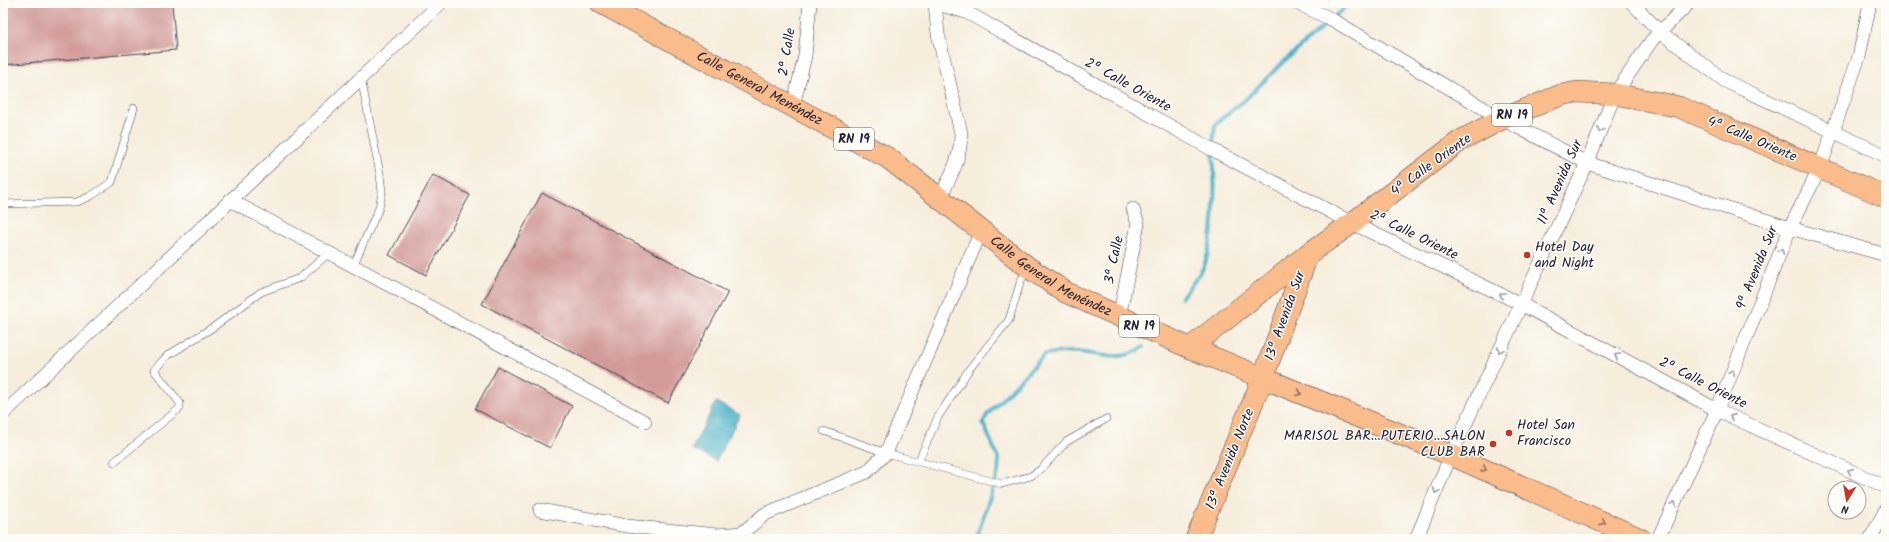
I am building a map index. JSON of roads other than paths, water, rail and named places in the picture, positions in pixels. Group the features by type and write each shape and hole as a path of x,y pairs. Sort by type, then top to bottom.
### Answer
{"main road":[{"name":"Calle General Menéndez","path":"601,3 888,158 1029,268 1067,293 1190,348 1451,455 1641,539"},
{"name":"4ª Calle Oriente","path":"1190,348 1308,254 1352,223 1460,141 1502,119 1561,95 1590,92 1615,94 1679,107 1886,197"},
{"name":"13ª Avenida Sur","path":"1263,378 1308,254"},
{"name":"13ª Avenida Norte","path":"1196,539 1263,378"}],"street":[{"path":"3,414 442,3"},
{"name":"2ª Calle","path":"793,106 805,56 810,3"},
{"path":"935,3 938,34 961,133 961,149 940,198"},
{"name":"2ª Calle Oriente","path":"935,3 966,12 1213,150 1352,223 1521,304 1717,410 1886,487"},
{"path":"1297,3 1331,19 1502,119 1587,163 1790,228 1886,255"},
{"path":"1632,3 1660,32 1725,81 1886,156"},
{"name":"11ª Avenida Sur","path":"1416,539 1451,455 1587,163 1615,94 1652,40 1689,3"},
{"name":"9ª Avenida Sur","path":"1658,539 1717,410 1790,228 1820,168 1859,57 1870,3"},
{"path":"230,200 645,422"},
{"name":"3ª Calle","path":"1119,317 1138,224 1133,209"},
{"path":"540,510 627,526 717,535 742,533 765,514 867,472 886,453 973,255 981,231"},
{"path":"1870,539 1886,509"}],"lane":[{"path":"353,266 379,208 382,192 380,174 361,78"},
{"path":"3,204 77,202 91,196 112,182 134,108"},
{"path":"114,462 180,408 180,403 154,370 167,356 214,326 261,292 300,278 329,253"},
{"path":"919,460 938,417 970,368 1009,320 1021,280 1029,268"},
{"path":"824,431 886,453 919,460 968,476 1002,484 1031,476 1041,469 1066,442 1106,419"}],"water":[{"path":"716,402 740,415 716,461 692,449"}],"waterway":[{"path":"1213,147 1215,126 1221,119 1244,101 1282,63 1350,3"},
{"path":"1181,298 1203,268 1210,243 1214,212 1213,154"},
{"path":"976,539 998,473 999,460 983,423 987,415 1045,354 1079,352 1104,356 1120,356 1128,355 1143,347"}],"place":[{"name":"Hotel Day and Night","path":"1527,255"},
{"name":"Hotel San Francisco","path":"1509,433"},
{"name":"MARISOL BAR...PUTERIO...SALON CLUB BAR","path":"1493,444"}]}
